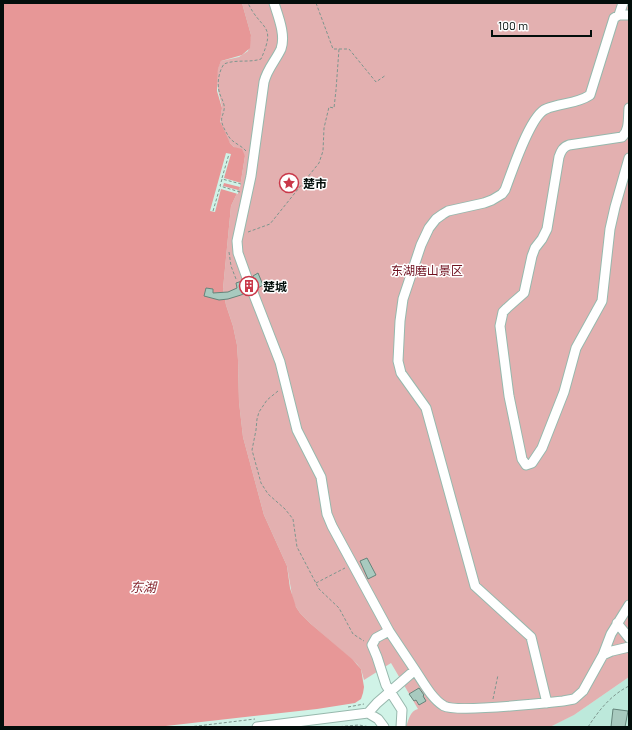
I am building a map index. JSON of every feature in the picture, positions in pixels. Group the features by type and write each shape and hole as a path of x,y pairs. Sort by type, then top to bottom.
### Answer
{"street":[{"path":"619,15 623,3"},
{"path":"247,277 238,253 238,235 251,176 264,82 269,69 282,48 281,28 274,4"},
{"path":"547,703 531,637 475,586 426,408 403,377 399,367 400,321 403,299 421,245 436,219 448,211 484,203 497,198 502,194 505,190 526,136 541,111 583,99 590,95 614,18 619,15 629,16"},
{"path":"629,108 626,133 622,137 569,145 561,151 558,156 547,229 535,248 532,256 524,293 503,312 501,318 501,335 509,396 522,460 526,465 532,463 542,448 564,392 576,348 602,301 610,229 629,158"},
{"path":"252,290 280,362 297,430 321,477 329,519 389,631 431,693 443,706 454,708 491,707 569,701 583,691 603,655 611,634 629,605"},
{"path":"617,623 629,638"},
{"path":"389,631 376,638 372,645 389,692 402,710 401,727"},
{"path":"603,655 629,647"},
{"path":"368,714 374,706 415,670"},
{"path":"257,727 368,714 378,719 384,727"}],"path":[{"path":"246,152 243,147 230,139 223,126 222,118 224,114 224,105 218,85 224,64 261,59 268,44 268,32 248,3"},
{"path":"316,3 333,49 349,49 376,82 386,75"},
{"path":"238,235 270,224 319,163 323,151 324,128 329,107 334,108 339,49"},
{"path":"213,211 229,154"},
{"path":"220,186 241,192 242,184 222,179"},
{"path":"229,249 231,266 236,279 247,277"},
{"path":"286,388 271,396 259,412 256,419 256,430 252,450 261,483 268,494 285,509 293,520 297,547 322,593 339,608 354,634 372,645"},
{"path":"316,583 352,564"},
{"path":"491,707 498,675"},
{"path":"588,727 605,704 618,692 629,686"},
{"path":"335,727 359,725 370,727"}],"shaded area":[{"path":"629,677 629,727 550,727 574,715"}],"green space":[{"name":"东湖磨山景区","path":"242,3 629,3 629,677 574,715 550,727 406,727 411,713 418,709 391,663 364,680 361,669 357,664 311,624 300,613 293,601 287,566 264,515 243,437 239,402 237,345 223,289 231,206 240,187 245,156 231,144 222,127 220,118 222,107 217,72 221,61 239,57 248,51 251,35"}],"water":[{"name":"东湖","path":"3,3 242,3 251,35 250,48 242,55 221,61 218,69 217,91 222,108 220,121 230,143 234,147 242,149 245,156 240,187 231,206 223,289 237,345 239,402 243,437 264,515 287,566 290,588 296,607 311,624 352,659 361,669 364,687 363,693 361,699 355,703 317,709 157,727 3,727"}],"pier":[{"path":"226,153 231,154 224,178 241,183 240,187 224,183 223,186 238,190 238,194 221,189 215,212 210,211"}],"building":[{"name":"楚城","path":"258,273 263,285 258,288 253,284 249,285 246,289 247,292 228,299 219,300 204,296 206,288 213,289 213,293 228,292 237,288 236,283 242,281 246,284 249,283 253,279 253,276"},
{"path":"367,558 376,575 368,579 360,561"},
{"path":"419,688 426,701 419,705 409,694"},
{"path":"613,709 628,711 625,727 611,727"}],"place":[{"name":"楚市","path":"289,183"},
{"name":"楚城","path":"249,286"}]}
